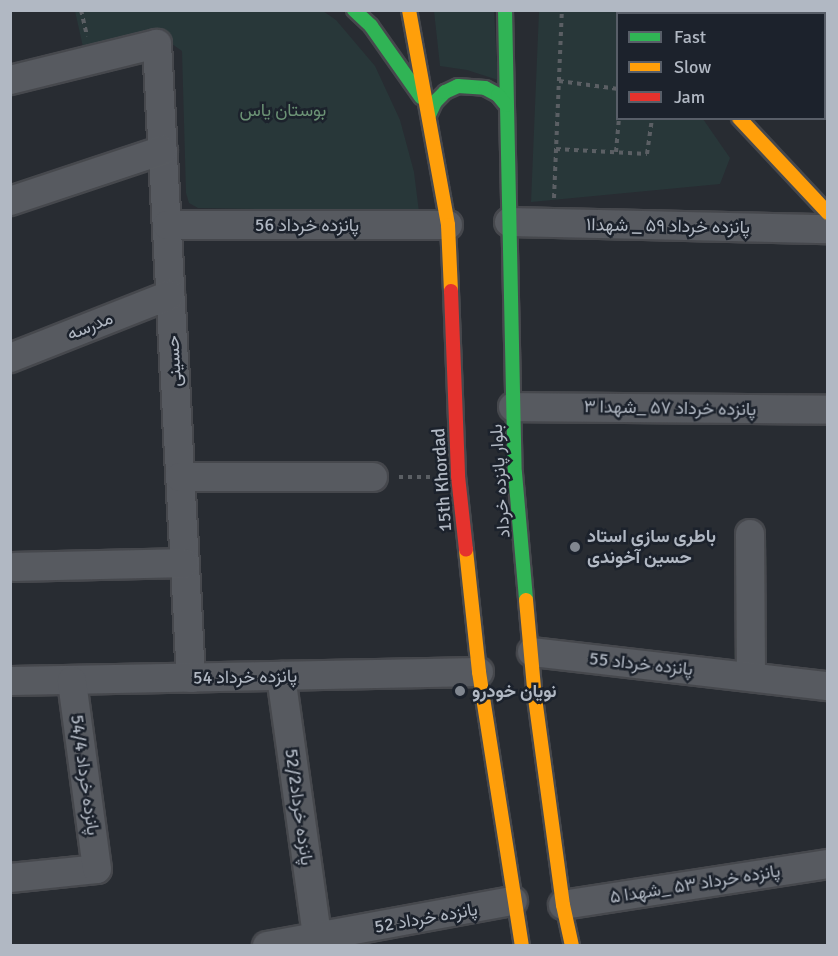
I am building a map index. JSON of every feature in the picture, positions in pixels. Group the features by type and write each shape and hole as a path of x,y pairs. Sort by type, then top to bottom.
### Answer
{"main road":[{"path":"354,10 371,26 428,110 445,92 458,86 472,85 498,94 506,105"},
{"name":"15th Khordad","path":"409,10 448,225 458,476 479,672 513,901 522,945"},
{"name":"بلوار پانزده خرداد","path":"505,10 515,473 535,698 563,905 572,945"},
{"path":"741,120 828,213"}],"street":[{"name":"حسینی","path":"10,80 157,44 191,678"},
{"path":"10,201 163,150"},
{"name":"پانزده خرداد ۵۹ _ شهدا۱","path":"509,222 828,230"},
{"name":"پانزده خرداد 56","path":"167,225 448,225"},
{"name":"مدرسه","path":"10,358 170,295"},
{"name":"پانزده خرداد ۵۷ _شهدا ۳","path":"513,407 828,410"},
{"path":"180,477 373,477"},
{"path":"750,534 751,676"},
{"path":"15,567 185,563"},
{"name":"پانزده خرداد 55","path":"532,652 828,686"},
{"name":"پانزده خرداد 54","path":"10,681 479,672"},
{"name":"پانزده خرداد52/2","path":"281,676 317,937"},
{"name":"پانزده خرداد 54/4","path":"10,878 97,869 72,681"},
{"name":"پانزده خرداد ۵۳ _شهدا ۵","path":"563,905 828,864"},
{"name":"پانزده خرداد 52","path":"267,945 513,901"}],"path":[{"path":"553,223 562,10"},
{"path":"559,81 616,89"},
{"path":"616,152 619,120"},
{"path":"556,149 647,154 652,120"},
{"path":"373,477 458,476"}],"green space":[{"name":"بوستان یاس","path":"75,11 323,11 336,20 375,66 400,120 414,172 419,212 198,208 189,203 186,193 182,51 152,30 83,47"},
{"path":"434,11 494,11 498,80 467,70 440,66"},
{"path":"539,11 633,11 616,12 616,120 704,120 730,158 720,184 531,202"}],"traffic: fast":[{"path":"354,10 371,26 421,97"},
{"path":"505,10 515,473 526,600"},
{"path":"429,115 435,102 445,92 458,86 485,88 498,95 506,105"}],"traffic: slow":[{"path":"409,10 448,225 451,291"},
{"path":"741,120 828,213"},
{"path":"466,550 479,672 522,946"},
{"path":"526,600 535,698 563,905 572,946"}],"traffic: jam":[{"path":"451,291 458,476 466,550"}],"place":[{"name":"باطری سازی استاد حسین آخوندی","path":"575,547"},
{"name":"نویان خودرو","path":"460,691"}]}
